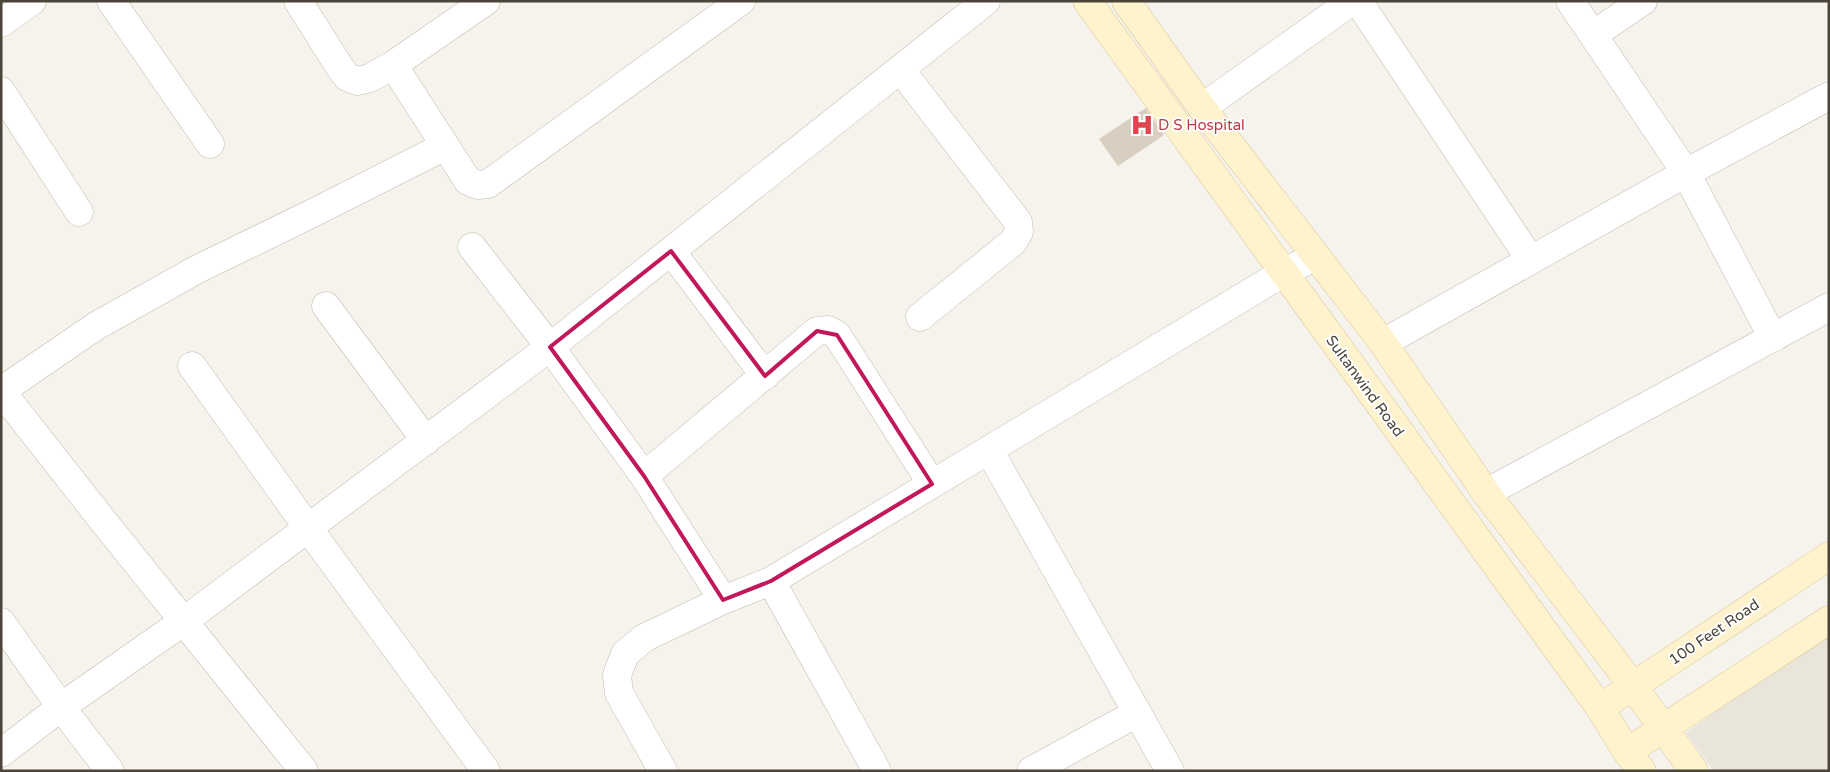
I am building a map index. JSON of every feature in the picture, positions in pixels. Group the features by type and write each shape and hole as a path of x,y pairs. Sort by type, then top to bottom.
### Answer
{"main road":[{"name":"Sultanwind Road","path":"1087,1 1600,708 1634,761"},
{"path":"1126,1 1202,108 1383,343 1486,493 1633,686 1694,771"},
{"name":"100 Feet Road","path":"1600,708 1829,556"},
{"path":"1634,761 1664,728 1829,620"}],"street":[{"path":"1,23 32,1"},
{"path":"111,1 210,144"},
{"path":"298,1 338,66 348,77 358,81 370,78 393,65 485,2"},
{"path":"393,65 468,181 478,185 488,184 742,1"},
{"path":"1,752 61,707 184,621 550,348 986,1"},
{"path":"1202,108 1352,1"},
{"path":"1358,1 1530,259"},
{"path":"1570,1 1686,173 1773,338"},
{"path":"1593,35 1643,1"},
{"path":"900,69 1018,222 1019,232 1013,242 920,316"},
{"path":"1,91 79,212"},
{"path":"1383,343 1530,259 1829,96"},
{"path":"304,771 1,391 96,326 196,270 445,146"},
{"path":"472,247 550,348 644,476 723,600"},
{"path":"671,251 765,376"},
{"path":"662,771 619,692 617,675 625,654 644,638 723,600 771,581 1284,273 1316,256"},
{"path":"326,306 426,441"},
{"path":"1486,493 1829,306"},
{"path":"644,476 817,331 828,330 837,335 932,484"},
{"path":"192,366 486,771"},
{"path":"989,450 1170,771"},
{"path":"771,581 877,771"},
{"path":"1,622 61,707 110,771"},
{"path":"1031,771 1137,713"}],"highlighted area":[{"path":"671,251 765,376 817,331 837,335 932,484 771,581 723,600 644,476 550,347"}],"shaded area":[{"path":"1829,628 1829,771 1714,771 1686,733"}],"building":[{"path":"1146,108 1164,135 1118,166 1099,139"}],"place":[{"name":"D S Hospital","path":"1142,125"}]}
